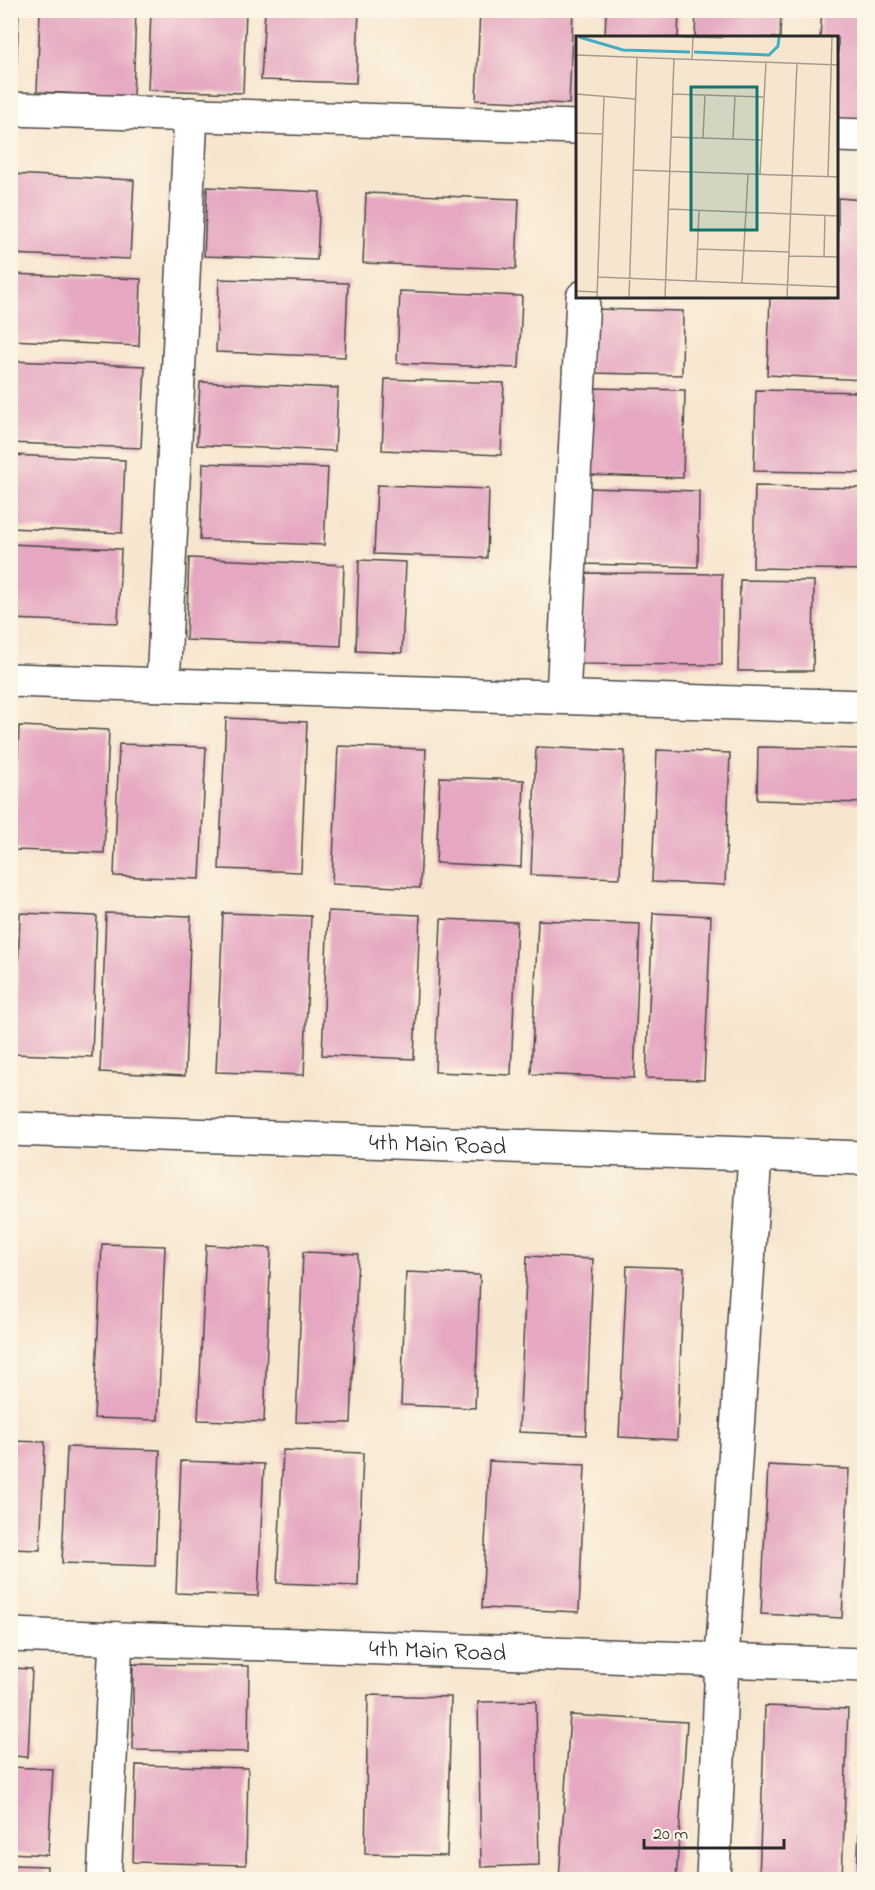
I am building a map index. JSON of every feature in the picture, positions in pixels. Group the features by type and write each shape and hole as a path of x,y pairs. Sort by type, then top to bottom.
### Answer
{"street":[{"path":"10,109 576,127"},
{"path":"163,685 191,114"},
{"path":"839,135 864,136"},
{"path":"563,697 583,298"},
{"path":"10,680 864,707"},
{"name":"4th Main Road","path":"10,1129 864,1158"},
{"path":"713,1880 722,1660 755,1155"},
{"name":"4th Main Road","path":"10,1635 864,1665"},
{"path":"104,1880 116,1639"}],"building":[{"path":"10,10 19,10 16,77 10,76"},
{"path":"40,10 136,10 133,96 37,92"},
{"path":"151,10 246,10 243,93 148,90"},
{"path":"265,10 359,10 356,83 261,80"},
{"path":"480,10 573,10 569,104 476,100"},
{"path":"606,10 679,10 678,36 605,36"},
{"path":"696,10 781,10 780,36 695,36"},
{"path":"822,10 864,10 864,123 839,122 839,36 820,36"},
{"path":"10,174 134,180 130,259 10,254"},
{"path":"207,187 320,192 317,260 204,256"},
{"path":"366,193 519,199 516,269 363,263"},
{"path":"839,198 864,200 864,380 767,375 770,298 839,298"},
{"path":"10,274 141,279 139,346 10,340"},
{"path":"219,279 348,283 345,357 216,352"},
{"path":"400,291 522,296 519,368 397,363"},
{"path":"593,309 683,311 682,375 591,373"},
{"path":"10,361 145,366 141,448 10,443"},
{"path":"385,379 504,383 501,455 382,450"},
{"path":"200,382 338,388 335,451 197,445"},
{"path":"590,388 685,390 683,478 588,475"},
{"path":"756,390 864,392 864,473 754,471"},
{"path":"10,455 125,460 122,533 10,528"},
{"path":"203,463 328,468 324,545 200,540"},
{"path":"377,485 489,489 487,558 374,554"},
{"path":"755,486 864,488 864,570 753,568"},
{"path":"586,488 699,491 698,567 585,564"},
{"path":"10,544 121,549 118,623 10,619"},
{"path":"189,558 344,565 341,646 186,640"},
{"path":"359,560 406,562 402,653 356,651"},
{"path":"583,573 722,574 722,665 582,664"},
{"path":"740,580 814,581 813,671 738,671"},
{"path":"226,718 307,722 301,872 219,869"},
{"path":"19,726 109,730 104,853 14,850"},
{"path":"119,744 206,747 200,879 114,876"},
{"path":"338,746 426,749 420,888 332,884"},
{"path":"536,747 625,751 620,878 531,875"},
{"path":"758,747 864,749 864,803 757,800"},
{"path":"657,750 730,753 725,885 652,882"},
{"path":"440,777 524,780 521,867 436,863"},
{"path":"328,911 420,915 414,1059 322,1055"},
{"path":"20,913 97,916 92,1057 15,1054"},
{"path":"106,913 191,916 185,1076 100,1072"},
{"path":"223,913 311,916 304,1075 216,1072"},
{"path":"653,913 711,916 704,1080 646,1078"},
{"path":"441,919 517,922 511,1075 435,1072"},
{"path":"538,920 640,924 634,1078 531,1074"},
{"path":"102,1244 165,1246 158,1420 94,1418"},
{"path":"206,1245 271,1248 264,1422 198,1420"},
{"path":"303,1252 358,1254 351,1423 296,1422"},
{"path":"527,1256 593,1259 586,1435 519,1432"},
{"path":"627,1266 684,1268 677,1440 619,1437"},
{"path":"406,1272 480,1275 475,1408 401,1405"},
{"path":"10,1441 45,1442 40,1550 10,1549"},
{"path":"67,1447 160,1450 155,1566 62,1563"},
{"path":"283,1450 363,1453 358,1586 277,1583"},
{"path":"181,1461 264,1464 258,1596 176,1593"},
{"path":"489,1461 585,1465 579,1612 482,1608"},
{"path":"768,1465 849,1469 842,1618 761,1614"},
{"path":"133,1664 249,1666 248,1752 133,1750"},
{"path":"10,1668 32,1669 28,1757 10,1756"},
{"path":"368,1695 451,1697 447,1856 365,1854"},
{"path":"536,1701 539,1865 481,1867 478,1702"},
{"path":"765,1706 848,1709 842,1880 759,1880"},
{"path":"570,1715 687,1722 676,1880 559,1880"},
{"path":"863,1726 864,1880 857,1880"},
{"path":"136,1765 248,1768 246,1865 133,1862"},
{"path":"10,1767 53,1769 48,1855 10,1853"},
{"path":"10,1865 47,1866 46,1880 10,1880"}]}
